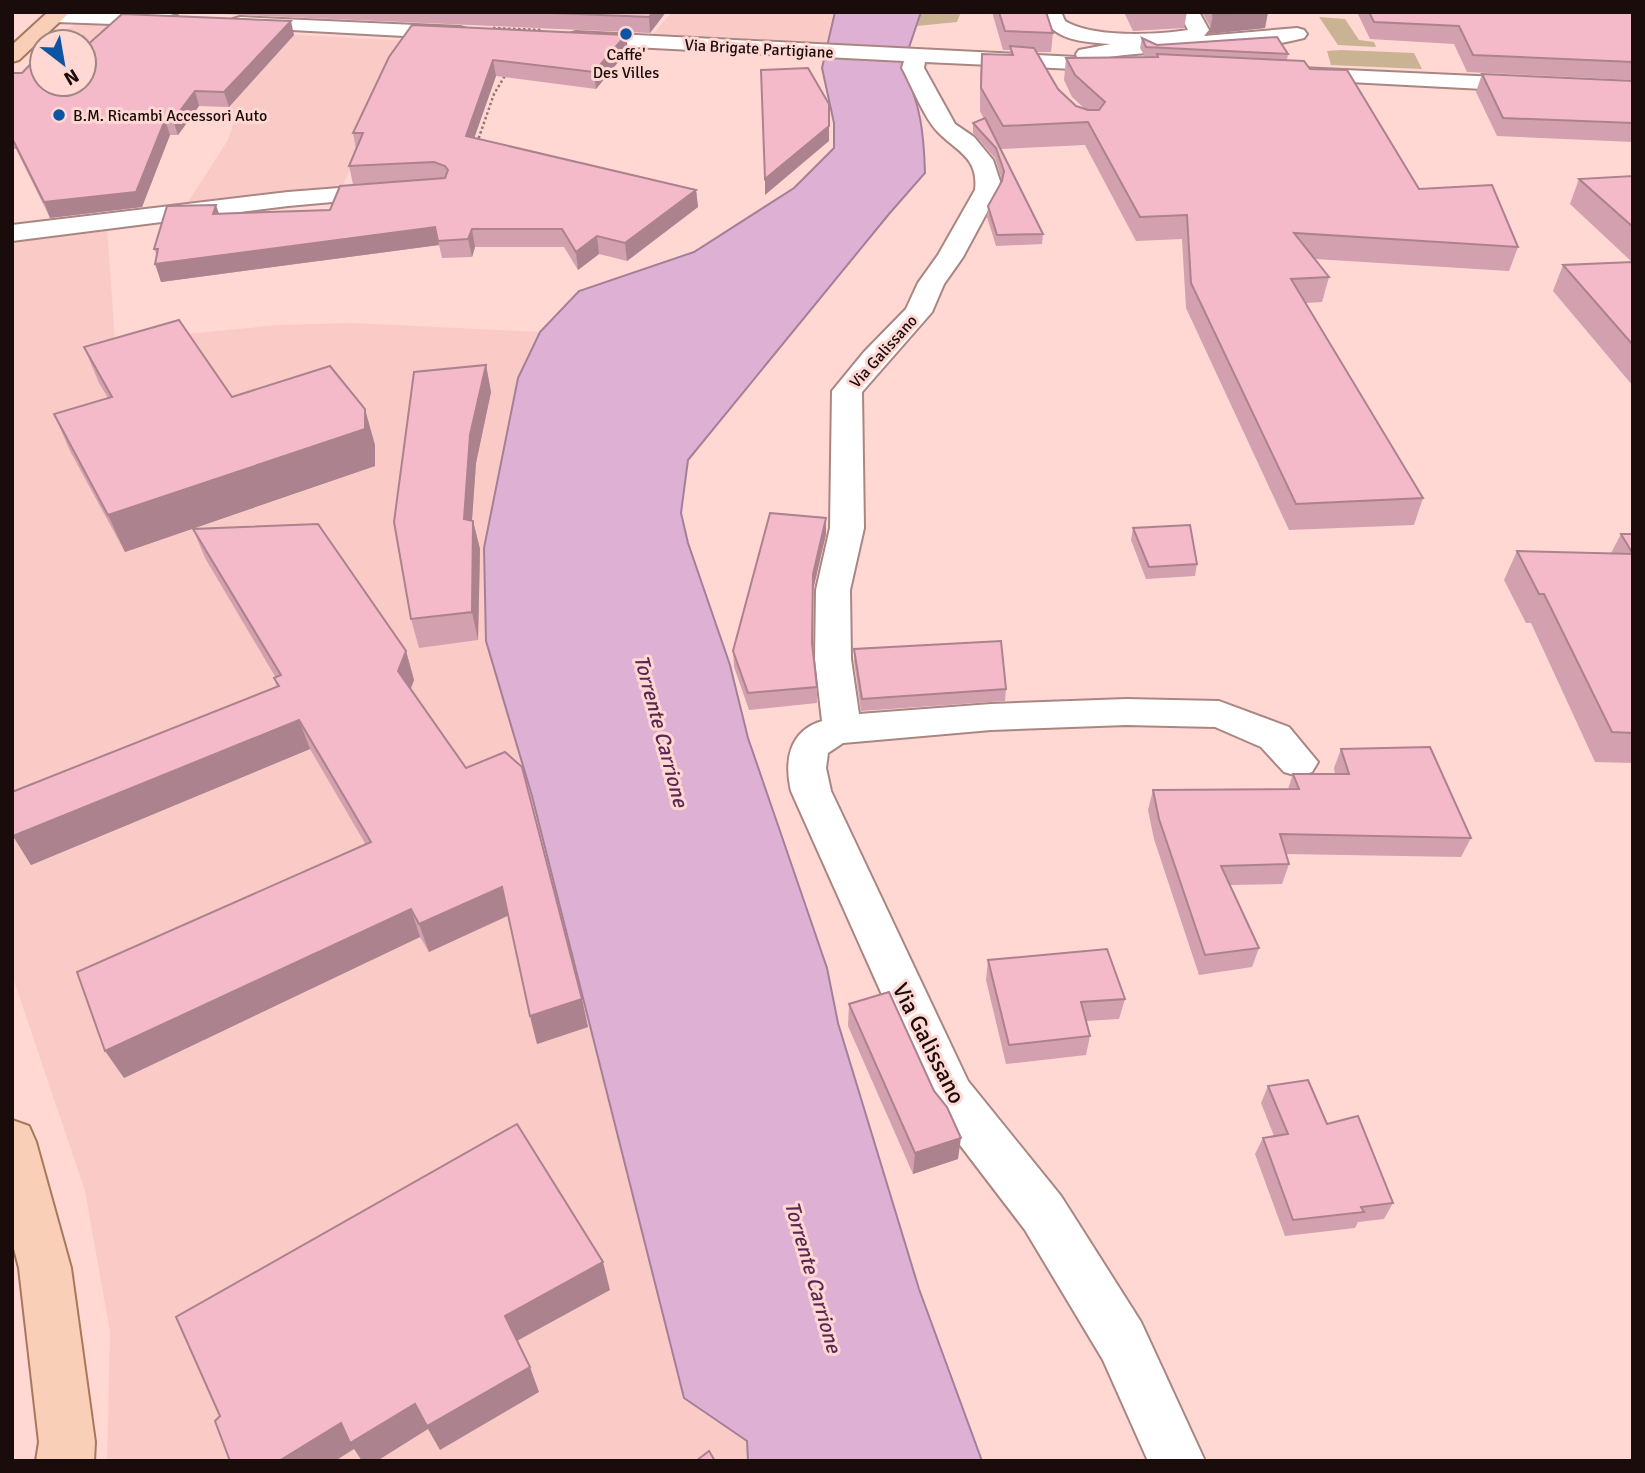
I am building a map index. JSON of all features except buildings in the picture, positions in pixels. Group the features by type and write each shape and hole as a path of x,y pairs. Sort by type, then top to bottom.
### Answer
{"main road":[{"path":"12,30 55,16"},
{"path":"12,56 55,16"},
{"path":"12,1142 44,1268 67,1442 65,1461"}],"street":[{"path":"1051,12 1060,28 1123,44 1262,39 1297,34"},
{"path":"1110,12 1123,44"},
{"path":"1049,68 1123,44 1198,34 1199,30 1189,12"},
{"path":"1284,12 1326,75"},
{"path":"55,16 192,21"},
{"path":"549,37 571,20"},
{"path":"217,22 477,34"},
{"name":"Via Brigate Partigiane","path":"549,37 929,57 1049,68 1155,67"},
{"name":"Via Galissano","path":"842,729 833,659 834,590 847,528 847,391 918,312 931,283 950,257 987,190 988,181 981,160 966,142 946,128 913,68 929,57"},
{"path":"1280,73 1633,90"},
{"path":"12,233 288,199 412,190"},
{"name":"Via Galissano","path":"1177,1461 1122,1341 1043,1213 951,1096 807,779 806,762 809,746 824,734 842,729 991,717 1126,712 1219,714 1275,737 1298,762"}],"path":[{"path":"474,151 500,84 512,64 549,37"}],"shaded area":[{"path":"672,12 835,12 836,18 828,43 652,35"},
{"path":"921,12 961,12 957,22 917,26"},
{"path":"1319,17 1345,19 1359,40 1374,42 1376,47 1338,45"},
{"path":"98,24 410,41 341,189 184,208 228,140 236,114 228,107 199,106 147,86 98,85 98,28 68,28 74,25"},
{"path":"1327,51 1414,53 1422,69 1331,65"},
{"path":"28,65 28,84 12,83"},
{"path":"107,226 115,341 278,325 352,323 540,332 518,378 486,641 532,796 684,1397 747,1441 748,1461 107,1461 110,1332 85,1191 12,975 12,238"}],"water":[{"name":"Torrente Carrione","path":"835,12 921,12 902,68 920,119 925,173 688,460 681,513 688,543 730,665 748,738 827,968 838,1023 919,1289 982,1461 748,1461 747,1441 684,1398 532,796 486,641 484,548 518,378 540,332 579,291 694,252 794,188 834,148 834,123 822,68"}],"place":[{"name":"Caffe' Des Villes","path":"626,34"},
{"name":"B.M. Ricambi Accessori Auto","path":"59,115"}]}
